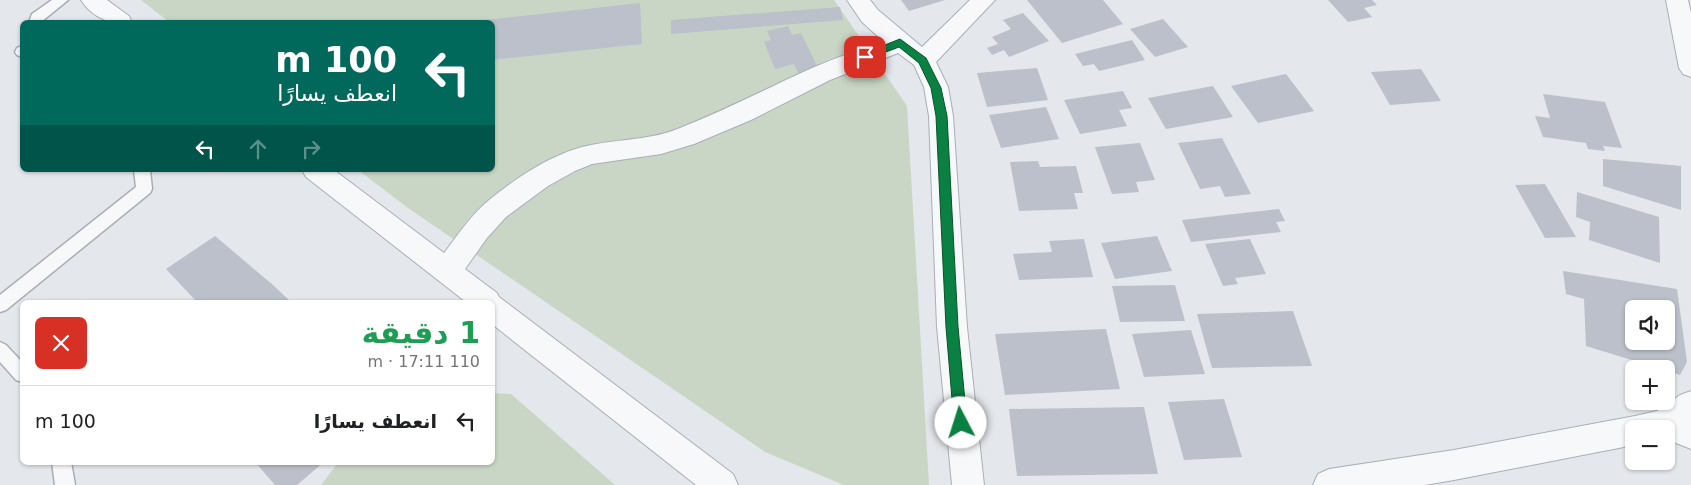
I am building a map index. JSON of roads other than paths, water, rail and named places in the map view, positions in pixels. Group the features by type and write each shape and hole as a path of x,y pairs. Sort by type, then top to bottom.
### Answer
{"street":[{"path":"92,0 118,20"},
{"path":"858,0 870,16 900,43 923,60 936,88 941,116 952,327 968,485"},
{"path":"923,60 984,0"},
{"path":"1676,0 1691,68"},
{"path":"447,271 477,230 497,209 539,178 566,164 589,155 653,145 685,137 742,113 821,74 900,43"},
{"path":"318,172 484,300"},
{"path":"495,309 722,485"},
{"path":"1675,420 1691,405"},
{"path":"1329,485 1454,465 1625,432"}],"lane":[{"path":"36,20 37,17 61,0"},
{"path":"0,305 144,189 142,172"},
{"path":"0,350 20,372"},
{"path":"62,465 65,485"}]}
